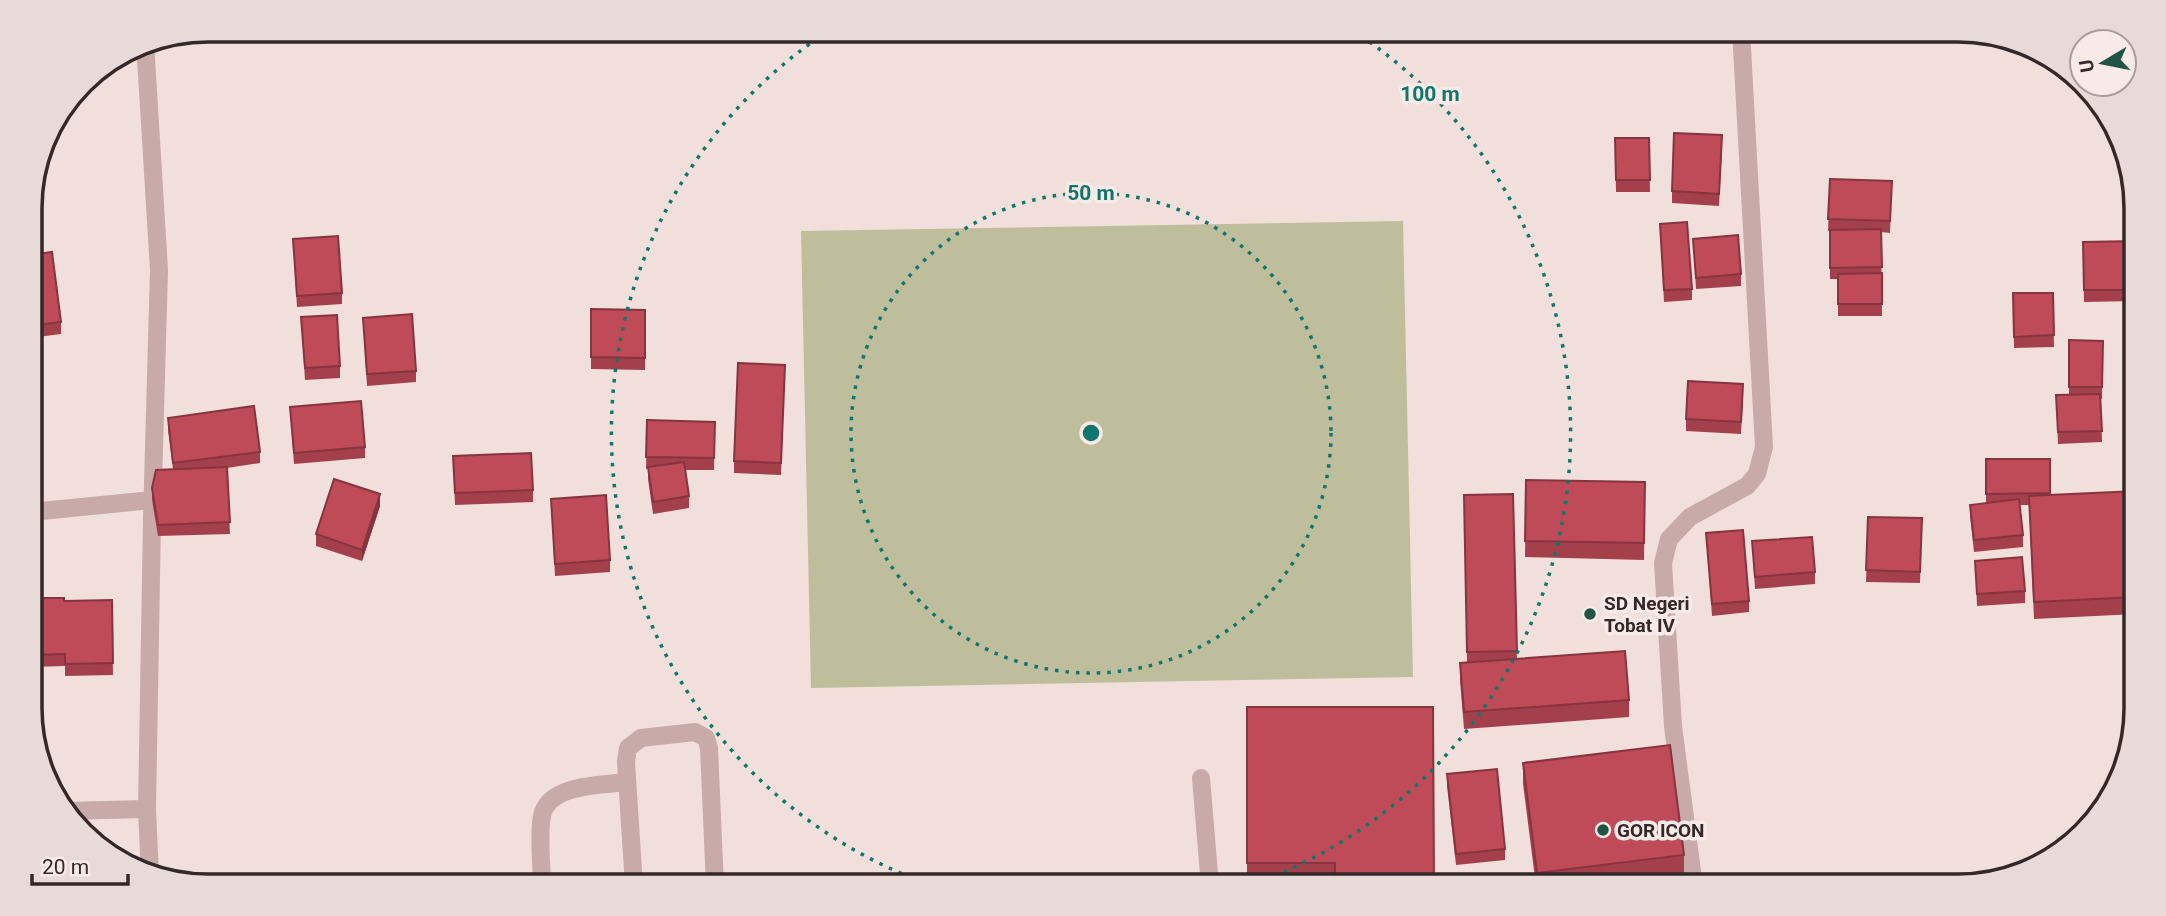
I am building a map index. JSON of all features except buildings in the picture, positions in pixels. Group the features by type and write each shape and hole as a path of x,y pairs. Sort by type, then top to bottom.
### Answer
{"street":[{"path":"1692,874 1673,726 1662,564 1669,539 1690,517 1747,486 1757,474 1764,447 1742,42"},
{"path":"146,55 159,270 152,500 147,809 149,862"},
{"path":"42,511 152,500"},
{"path":"633,874 626,762 628,748 641,738 695,732 706,738 709,748 714,874"},
{"path":"1201,778 1209,874"},
{"path":"542,874 542,814 554,797 572,789 627,782"},
{"path":"78,811 147,809"}],"green space":[{"path":"1403,221 1413,677 811,688 801,231"}],"place":[{"name":"SD Negeri Tobat IV","path":"1590,614"},
{"name":"GOR ICON","path":"1603,830"}]}
